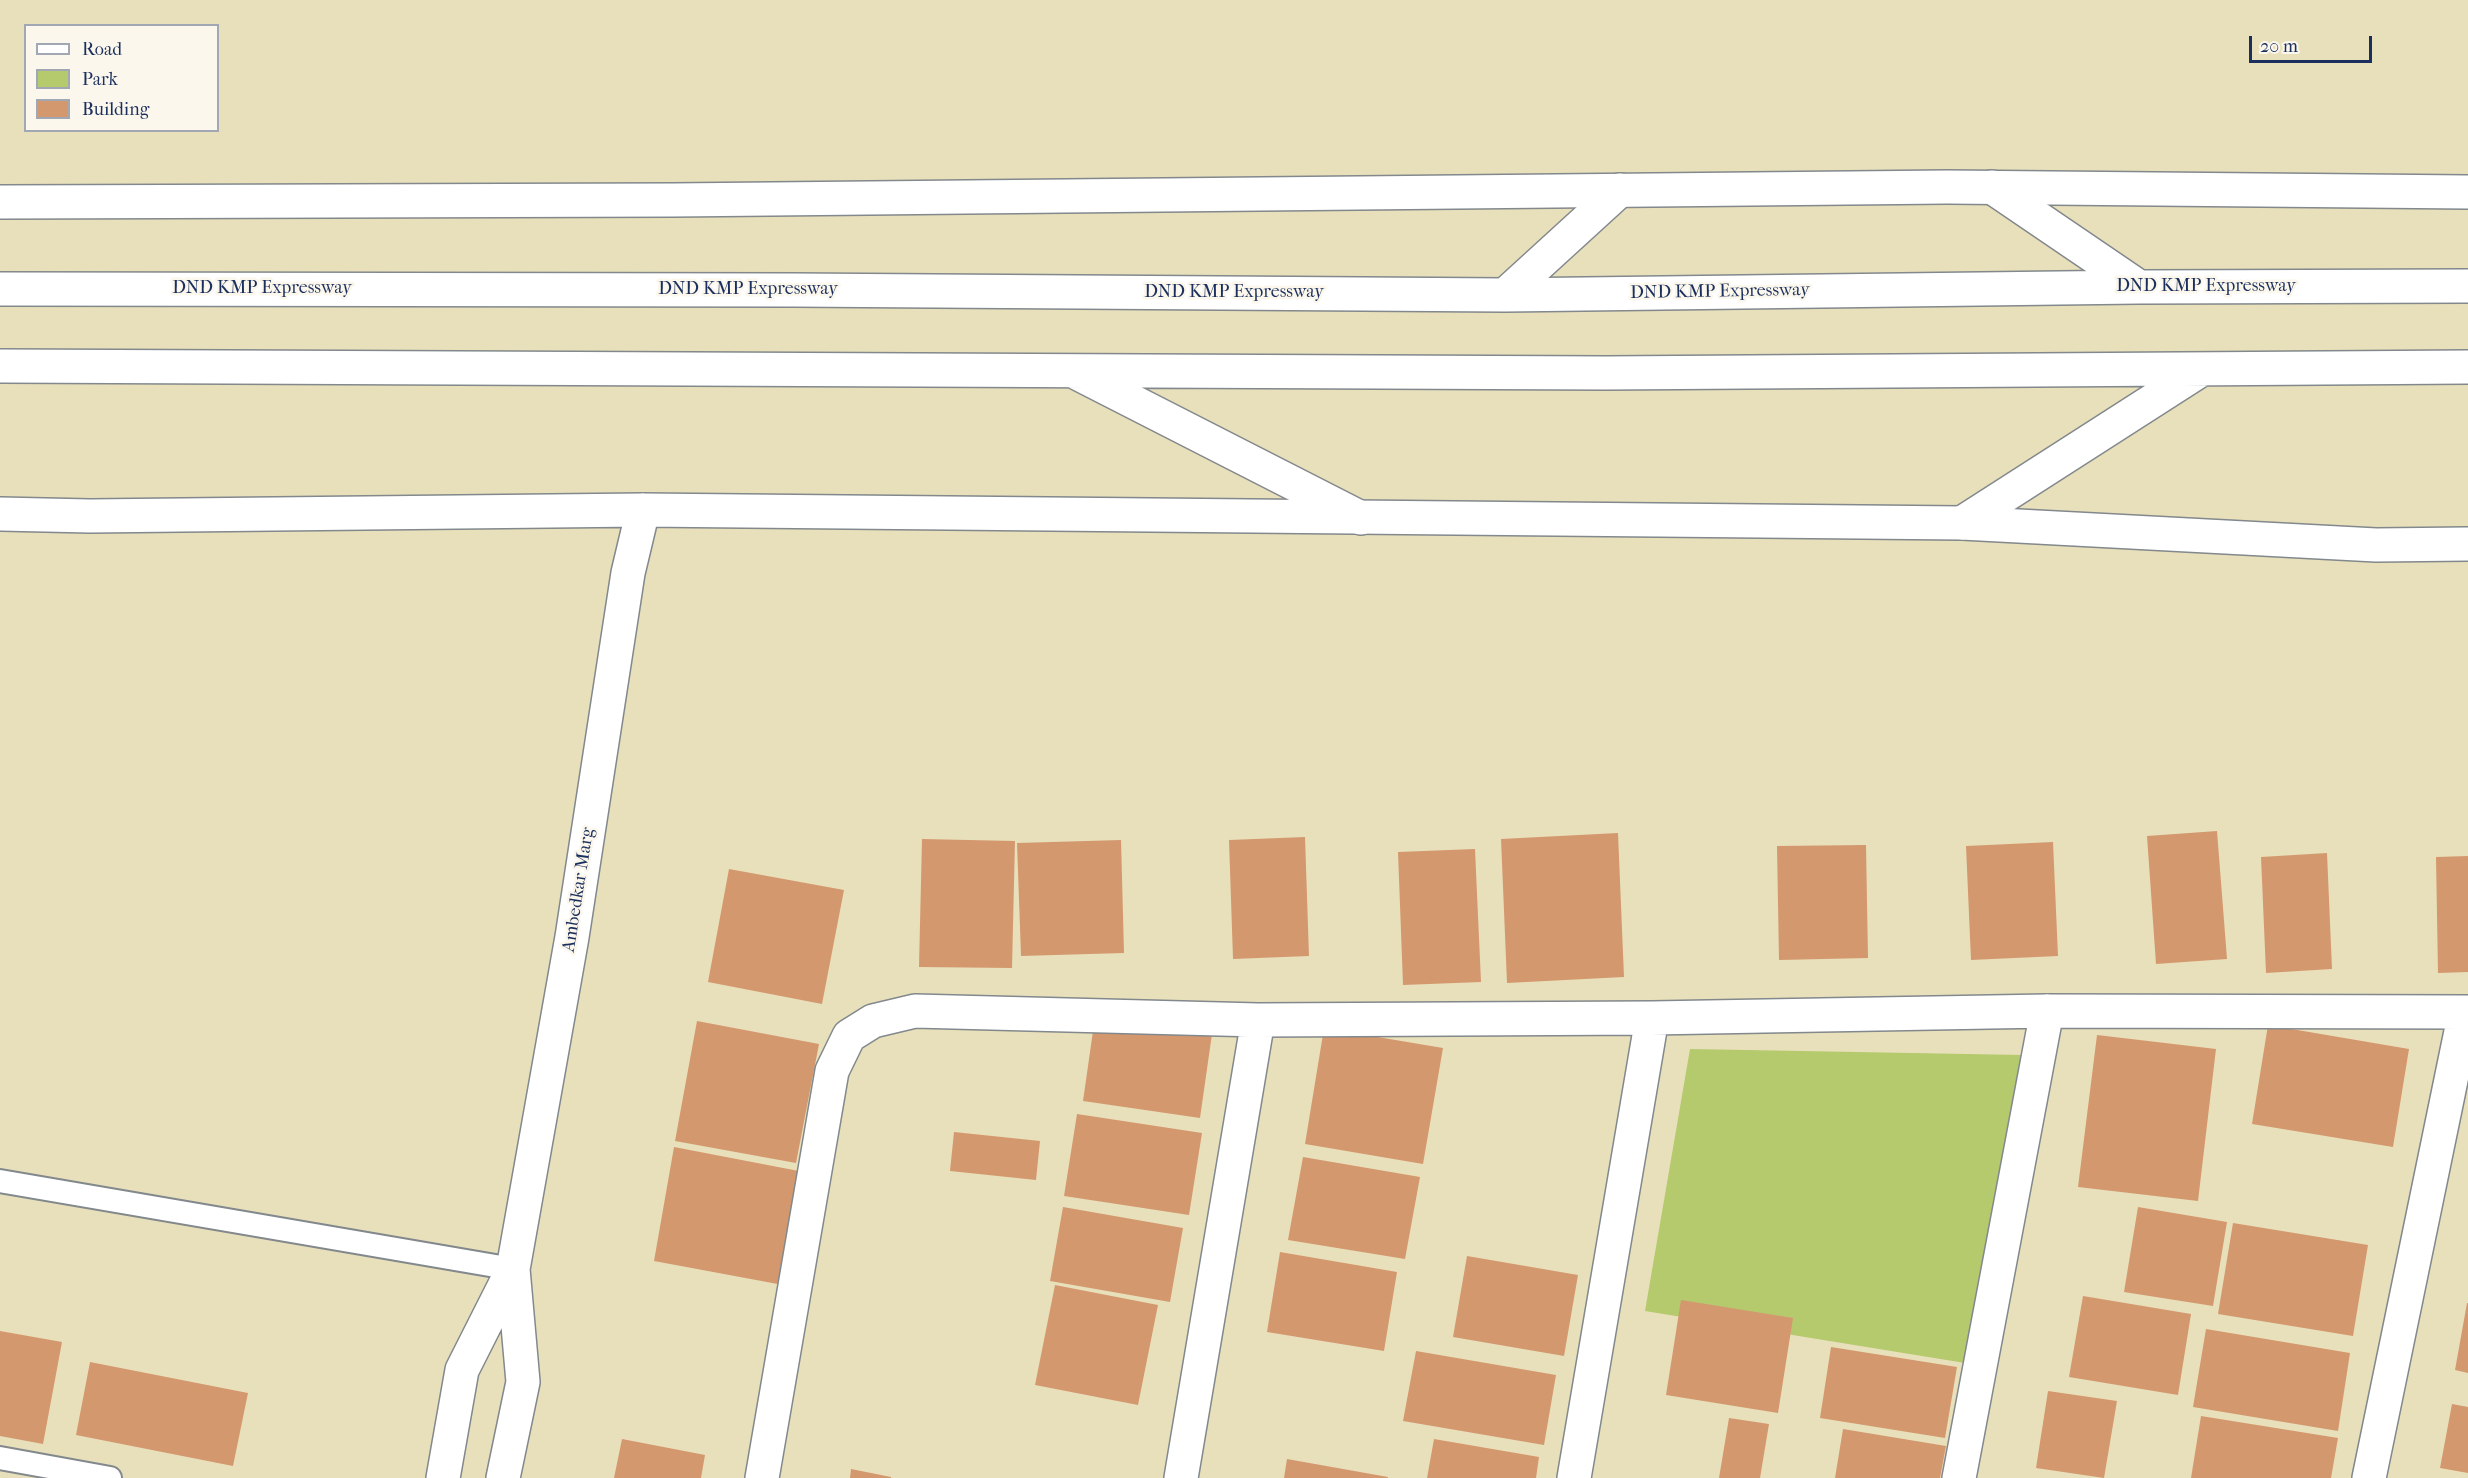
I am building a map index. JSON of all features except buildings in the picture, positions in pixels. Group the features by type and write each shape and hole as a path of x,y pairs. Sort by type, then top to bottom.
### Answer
{"main road":[{"path":"1992,187 2139,287"},
{"path":"0,202 673,200 1992,187 2468,192"},
{"path":"1505,295 1620,190"},
{"name":"DND KMP Expressway","path":"0,289 793,290 1505,295 2139,287 2468,286"},
{"path":"0,366 1618,373 2468,367"},
{"path":"1962,523 2202,369"},
{"path":"1071,370 1361,518"},
{"path":"0,514 90,516 643,510 1962,523 2376,545 2468,544"},
{"name":"Ambedkar Marg","path":"503,1478 523,1383 513,1269 572,937 628,573 643,510"},
{"path":"762,1478 832,1071 849,1036 873,1021 915,1011 1258,1020 1652,1018 2047,1011 2466,1012 2369,1478"},
{"path":"1959,1478 2047,1011"},
{"path":"1574,1478 1652,1018"},
{"path":"1180,1478 1258,1020"},
{"name":"Ambedkar Marg","path":"443,1478 462,1370 513,1269"}],"lane":[{"path":"0,1181 513,1269"},
{"path":"0,1458 110,1478"}],"green space":[{"path":"1690,1049 2022,1055 1965,1363 1645,1311"}]}
